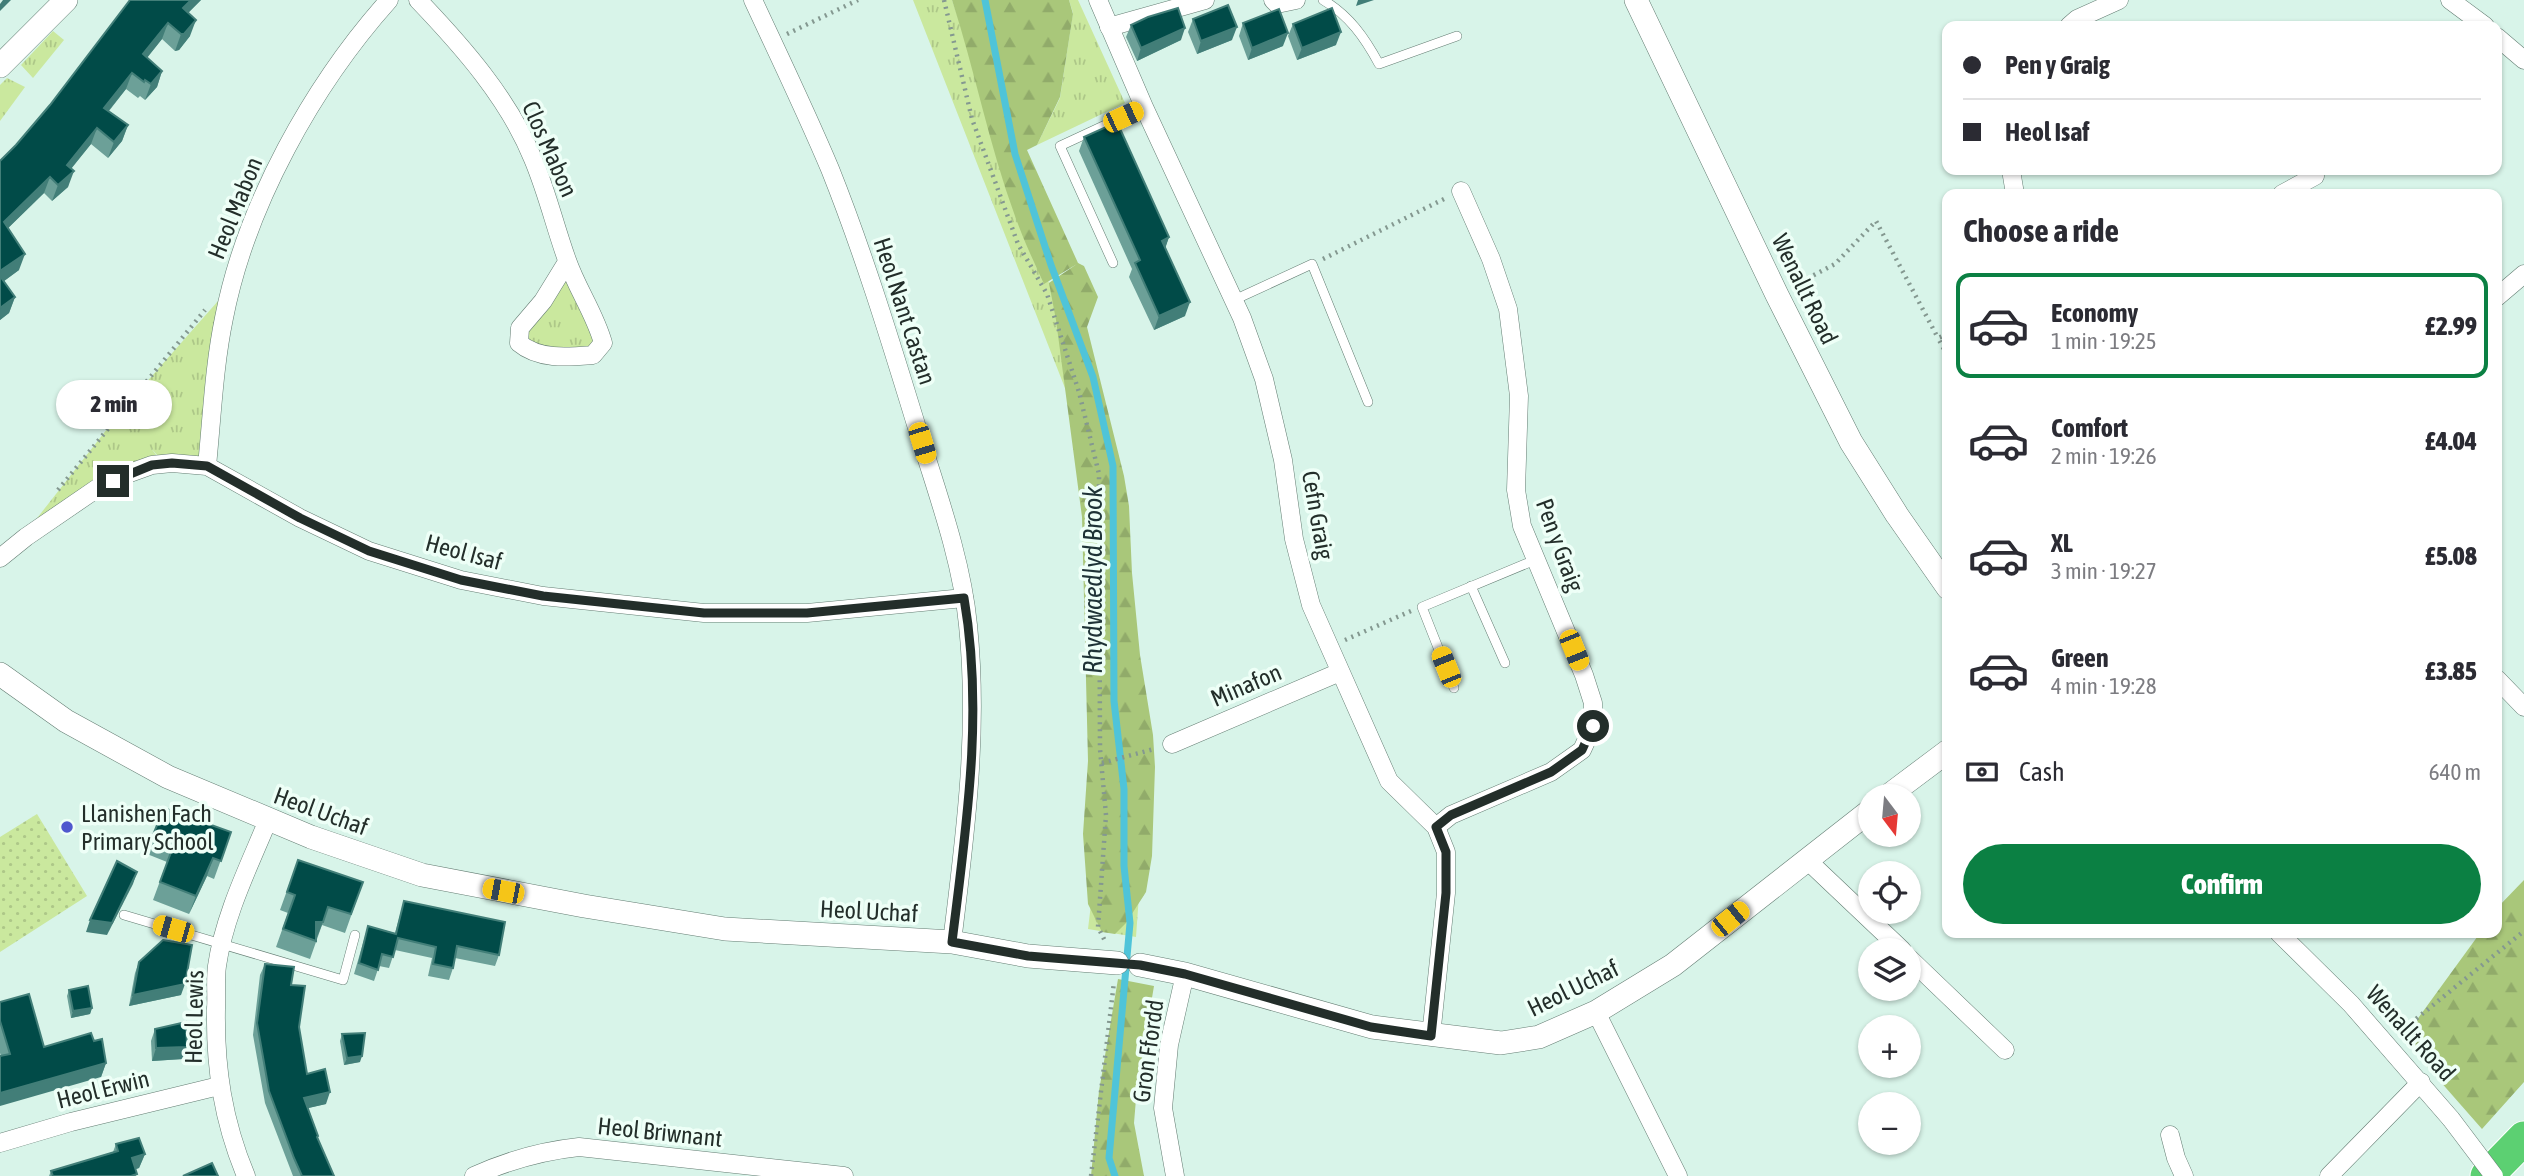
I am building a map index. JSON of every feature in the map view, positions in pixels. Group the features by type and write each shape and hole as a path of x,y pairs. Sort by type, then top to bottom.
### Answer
{"highway":[{"path":"2487,1176 2524,1138"}],"street":[{"path":"0,66 66,0"},
{"name":"Heol Mabon","path":"207,466 223,320 232,283 268,185 290,141 320,94 369,22 389,0"},
{"name":"Clos Mabon","path":"418,0 465,52 504,103 533,157 567,262 599,328 603,343 593,355 564,357 529,351 519,343 520,328 551,291 567,262"},
{"name":"Heol Nant Castan","path":"753,0 830,171 866,268 944,514 964,598 971,653 973,733 967,816 952,942"},
{"name":"Cefn Graig","path":"1098,0 1144,107 1234,300 1264,379 1283,460 1294,539 1311,605 1389,781 1436,827 1446,852 1446,893 1431,1036"},
{"path":"1109,27 1205,0"},
{"path":"1273,0 1277,4 1296,0"},
{"name":"Wenallt Road","path":"1636,0 1777,295 1852,442 1897,516 1942,580"},
{"path":"2075,21 2119,0"},
{"path":"2450,0 2478,21"},
{"path":"2502,41 2524,60"},
{"path":"2291,189 2315,176"},
{"name":"Pen y Graig","path":"1436,827 1451,815 1551,772 1582,750 1593,726 1593,704 1584,675 1522,526 1516,490 1519,396 1508,309 1491,259 1461,191"},
{"path":"2502,293 2524,274"},
{"name":"Heol Isaf","path":"0,558 99,487 152,465 172,463 207,466 300,518 369,551 461,580 543,596 704,613 807,613 964,598"},
{"name":"Minafon","path":"1172,744 1340,672"},
{"name":"Heol Uchaf","path":"0,674 66,721 157,771 311,837 422,875 725,929 952,942 1028,956 1140,965 1185,974 1371,1027 1501,1043 1539,1037 1596,1012 1673,965 1858,820"},
{"path":"2502,684 2524,708"},
{"path":"1904,784 1942,756"},
{"name":"Heol Lewis","path":"246,1176 228,1127 219,1086 215,1050 217,981 223,943 239,890 268,820"},
{"path":"1806,859 1889,938"},
{"name":"Wenallt Road","path":"2284,938 2351,1004 2421,1082 2494,1176"},
{"path":"1921,969 2006,1050"},
{"name":"Gron Ffordd","path":"1175,1176 1163,1108 1170,1045 1185,974"},
{"path":"1596,1012 1678,1176"},
{"path":"2329,1176 2421,1082"},
{"name":"Heol Erwin","path":"0,1143 71,1122 219,1086"},
{"path":"2170,1135 2184,1176"},
{"name":"Heol Briwnant","path":"474,1176 516,1158 546,1150 579,1147 720,1169 844,1176"}],"lane":[{"path":"1323,0 1337,8 1366,38 1379,64 1457,36"},
{"path":"1113,264 1060,146 1144,107"},
{"path":"1234,300 1312,264 1368,402"},
{"path":"1454,688 1422,607 1535,560"},
{"path":"1471,586 1505,663"},
{"path":"124,915 343,980 355,935"}],"path":[{"path":"772,41 858,0"},
{"path":"944,0 972,119 1018,244 1047,294 1079,392 1099,474 1098,597 1106,815 1098,927 1116,963 1091,1176"},
{"path":"1312,264 1461,191"},
{"path":"1777,295 1835,264 1877,221 1942,346"},
{"path":"57,492 203,313 232,283"},
{"path":"1938,338 1942,336"},
{"path":"1329,647 1422,607"},
{"path":"1102,763 1172,744"},
{"path":"2386,1043 2524,931"}],"green space":[{"path":"913,0 952,0 1049,283 1079,263 1058,304 1142,853 1136,937 1088,929 1100,828 1088,527 1072,406"},
{"path":"952,0 1069,0 1073,14 1060,97 1037,145 1027,150 1078,263 1084,266 1098,297 1087,327 1129,506 1140,655 1153,735 1155,767 1152,856 1146,892 1126,923 1115,934 1102,932 1088,904 1083,834 1088,761 1082,517 1049,283 1077,264 1044,284 1006,189"},
{"path":"1069,0 1078,0 1125,103 1037,145 1060,98 1073,13"},
{"path":"53,31 64,40 33,78 21,65"},
{"path":"7,78 25,87 0,121 0,85"},
{"path":"567,262 599,328 593,355 529,351 520,328"},
{"path":"233,284 206,465 165,464 150,447 161,461 23,536 122,410"},
{"path":"37,814 87,896 0,952 0,837"},
{"path":"2524,880 2524,1082 2482,1129 2403,1039 2476,938 2502,938 2502,903"},
{"path":"1118,979 1154,986 1137,1087 1134,1123 1144,1176 1091,1176 1099,1091"}],"building":[{"path":"130,0 191,0 183,8 196,20 184,34 168,23 143,54 162,71 151,84 132,73 104,108 128,125 114,142 97,128 67,165 74,171 58,185 50,177 4,222 25,254 0,271 0,161 50,105"},
{"path":"1228,5 1237,27 1201,41 1193,19"},
{"path":"1178,8 1185,28 1141,48 1131,25"},
{"path":"1332,8 1341,32 1302,48 1293,24"},
{"path":"1279,9 1288,33 1252,48 1243,23"},
{"path":"1117,122 1169,237 1162,241 1190,302 1159,316 1135,263 1140,260 1084,137"},
{"path":"0,276 15,297 0,308"},
{"path":"164,808 231,832 221,861 213,858 196,896 160,882 174,844 153,835"},
{"path":"298,860 363,882 351,914 328,907 323,922 316,922 316,941 283,929 295,895 287,892"},
{"path":"117,861 137,872 112,923 90,920"},
{"path":"404,901 505,922 499,955 457,946 453,968 433,964 436,947 398,938 393,957 382,954 378,970 359,963 368,926 396,934"},
{"path":"163,940 192,945 185,984 133,995 139,962"},
{"path":"265,964 294,967 291,985 305,986 299,1027 307,1074 325,1069 330,1092 304,1098 334,1176 302,1176 269,1091 257,1023"},
{"path":"88,986 92,1008 73,1011 69,990"},
{"path":"29,994 44,1047 91,1033 94,1041 102,1039 106,1063 0,1093 0,1056 10,1054 0,1021 0,1002"},
{"path":"186,1022 187,1047 156,1048 155,1029"},
{"path":"365,1033 362,1056 347,1058 342,1034"},
{"path":"139,1138 145,1154 132,1158 137,1174 53,1176 51,1171 118,1151 116,1144"},
{"path":"212,1163 218,1176 183,1176"}],"waterway":[{"name":"Rhydwaedlyd Brook","path":"985,0 1015,154 1051,265 1093,377 1113,466 1114,701 1124,789 1124,866 1130,923 1109,1158 1115,1176"}],"place":[{"name":"Llanishen Fach Primary School","path":"67,827"}],"route":[{"path":"113,481 152,465 172,463 207,466 300,518 369,551 461,580 543,596 704,613 807,613 964,598 971,653 973,733 967,816 952,942 1028,956 1140,965 1185,974 1371,1027 1431,1036 1446,893 1446,852 1436,827 1451,815 1551,772 1582,750 1593,726"}]}
